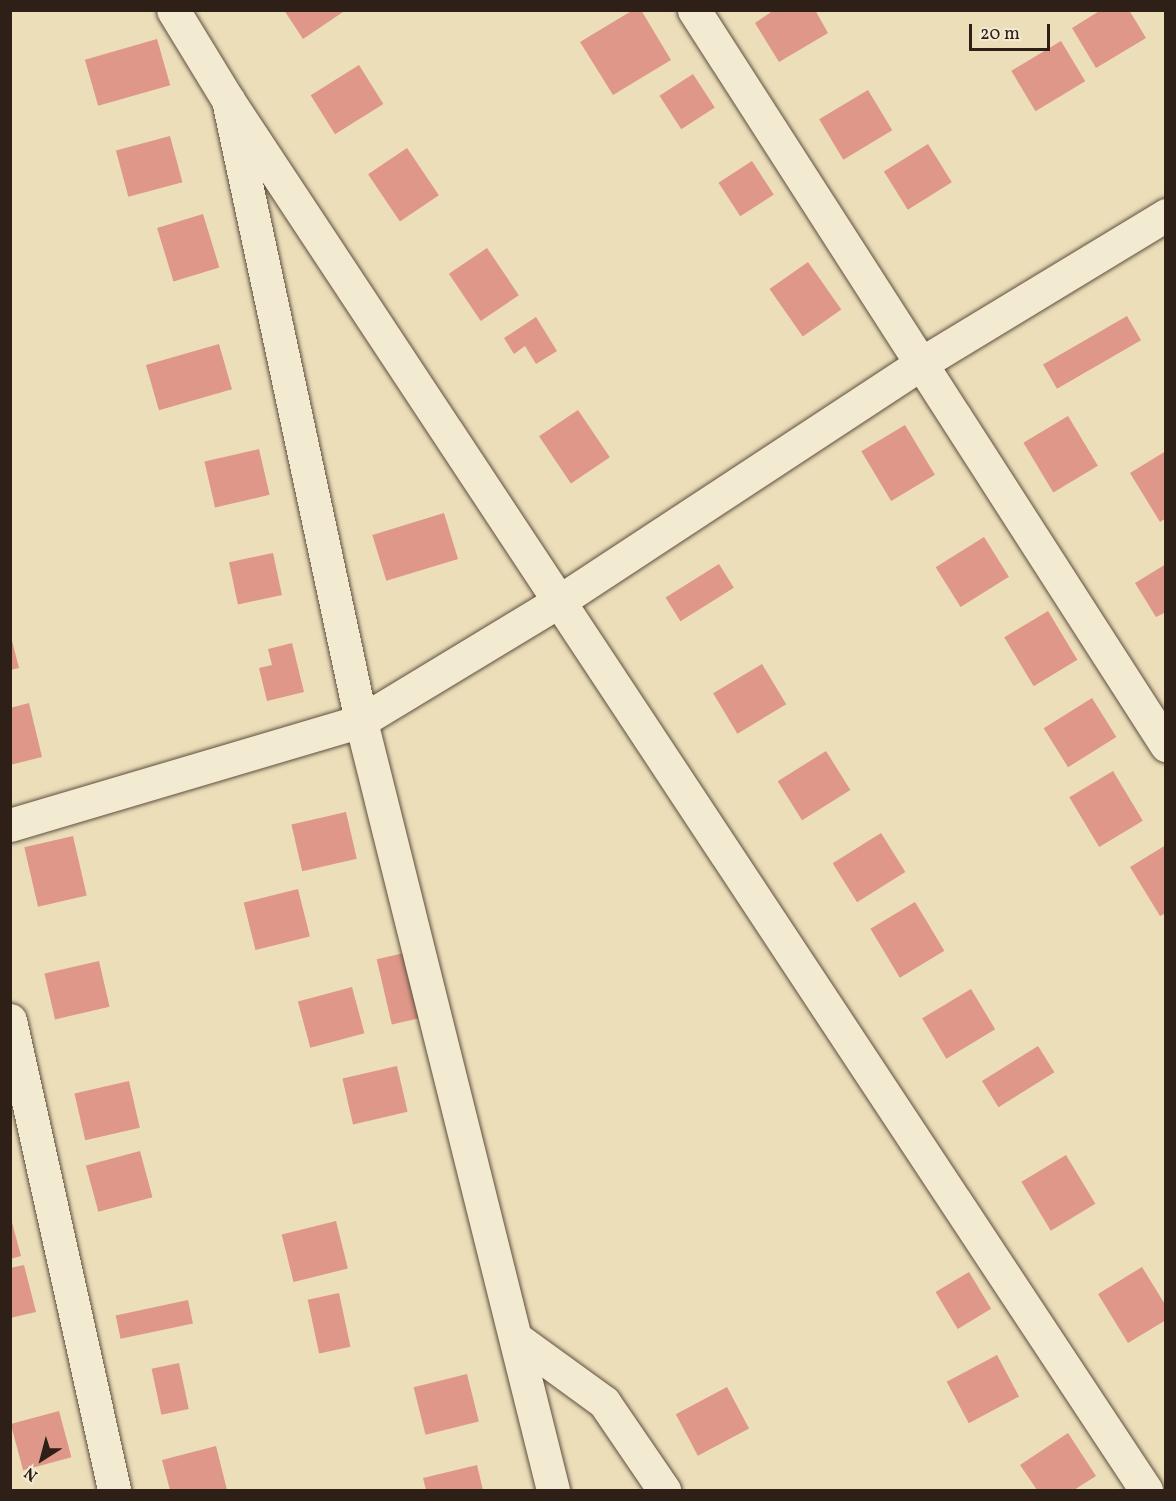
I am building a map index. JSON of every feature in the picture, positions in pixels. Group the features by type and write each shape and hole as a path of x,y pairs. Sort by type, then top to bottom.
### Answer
{"street":[{"path":"173,10 228,100 561,600 1146,1491"},
{"path":"694,10 1166,745"},
{"path":"228,100 361,721 520,1341 554,1491"},
{"path":"10,825 361,721 561,600 920,364 1166,215"},
{"path":"10,1020 114,1491"},
{"path":"520,1341 604,1402 664,1491"}],"building":[{"path":"284,10 342,10 343,12 303,39"},
{"path":"633,10 641,10 671,60 613,95 580,42"},
{"path":"774,10 815,10 828,33 779,62 755,23"},
{"path":"1101,10 1129,10 1146,38 1096,68 1072,28"},
{"path":"157,39 170,85 98,106 85,60"},
{"path":"1061,41 1085,81 1035,111 1011,71"},
{"path":"359,65 383,104 335,134 311,95"},
{"path":"693,74 715,108 681,129 659,96"},
{"path":"868,90 892,130 843,160 819,119"},
{"path":"170,136 182,182 128,197 116,150"},
{"path":"928,144 952,182 908,210 884,172"},
{"path":"407,148 439,195 400,222 368,174"},
{"path":"752,161 774,195 740,216 718,183"},
{"path":"203,214 219,268 173,282 157,228"},
{"path":"487,248 519,295 481,321 449,274"},
{"path":"808,262 841,310 803,336 769,289"},
{"path":"1127,316 1141,340 1057,389 1043,364"},
{"path":"536,317 557,351 536,364 525,346 514,354 504,338"},
{"path":"219,344 232,389 159,410 146,365"},
{"path":"578,410 610,457 571,484 539,436"},
{"path":"1068,416 1098,466 1053,492 1023,443"},
{"path":"905,425 935,475 891,501 861,451"},
{"path":"259,449 270,495 215,507 204,462"},
{"path":"1166,451 1166,518 1160,522 1130,473"},
{"path":"444,513 458,559 386,581 372,535"},
{"path":"984,537 1009,577 961,607 936,567"},
{"path":"273,553 282,595 238,604 229,562"},
{"path":"719,564 734,588 680,621 666,597"},
{"path":"1166,564 1166,612 1156,617 1135,583"},
{"path":"1048,611 1077,660 1034,686 1004,637"},
{"path":"10,633 19,668 10,670"},
{"path":"292,643 304,692 267,701 259,668 272,665 268,649"},
{"path":"762,664 786,704 737,734 713,693"},
{"path":"1092,698 1116,737 1068,767 1044,728"},
{"path":"29,703 42,757 10,765 10,708"},
{"path":"826,751 850,790 802,820 778,781"},
{"path":"1113,771 1143,821 1099,847 1069,797"},
{"path":"346,812 357,859 302,871 291,825"},
{"path":"881,833 905,872 857,902 833,863"},
{"path":"73,836 87,895 38,907 24,847"},
{"path":"1166,845 1166,913 1160,916 1130,867"},
{"path":"298,889 310,937 256,950 244,903"},
{"path":"915,902 944,951 900,978 870,929"},
{"path":"404,953 419,1018 392,1025 377,959"},
{"path":"99,961 110,1007 55,1019 44,974"},
{"path":"352,987 364,1033 310,1048 298,1001"},
{"path":"971,989 995,1029 946,1059 922,1018"},
{"path":"1038,1046 1054,1072 998,1107 982,1081"},
{"path":"397,1066 408,1112 353,1124 342,1079"},
{"path":"129,1081 140,1128 85,1140 74,1094"},
{"path":"140,1151 152,1197 98,1212 86,1165"},
{"path":"1066,1155 1095,1204 1051,1231 1021,1182"},
{"path":"10,1215 21,1256 10,1259"},
{"path":"336,1221 348,1269 294,1282 282,1235"},
{"path":"24,1265 36,1312 10,1318 10,1268"},
{"path":"1142,1267 1166,1306 1166,1320 1128,1343 1098,1294"},
{"path":"969,1272 991,1309 958,1329 936,1292"},
{"path":"339,1293 350,1347 319,1353 308,1300"},
{"path":"188,1300 193,1323 121,1339 116,1315"},
{"path":"997,1355 1019,1396 969,1423 947,1382"},
{"path":"179,1363 189,1409 161,1415 152,1369"},
{"path":"467,1374 479,1422 425,1435 414,1387"},
{"path":"727,1387 749,1428 698,1456 676,1414"},
{"path":"59,1411 71,1457 23,1470 11,1424"},
{"path":"1068,1433 1096,1476 1074,1490 1037,1490 1020,1465"},
{"path":"216,1446 227,1490 170,1490 162,1460"},
{"path":"477,1465 483,1490 426,1490 423,1478"}]}
